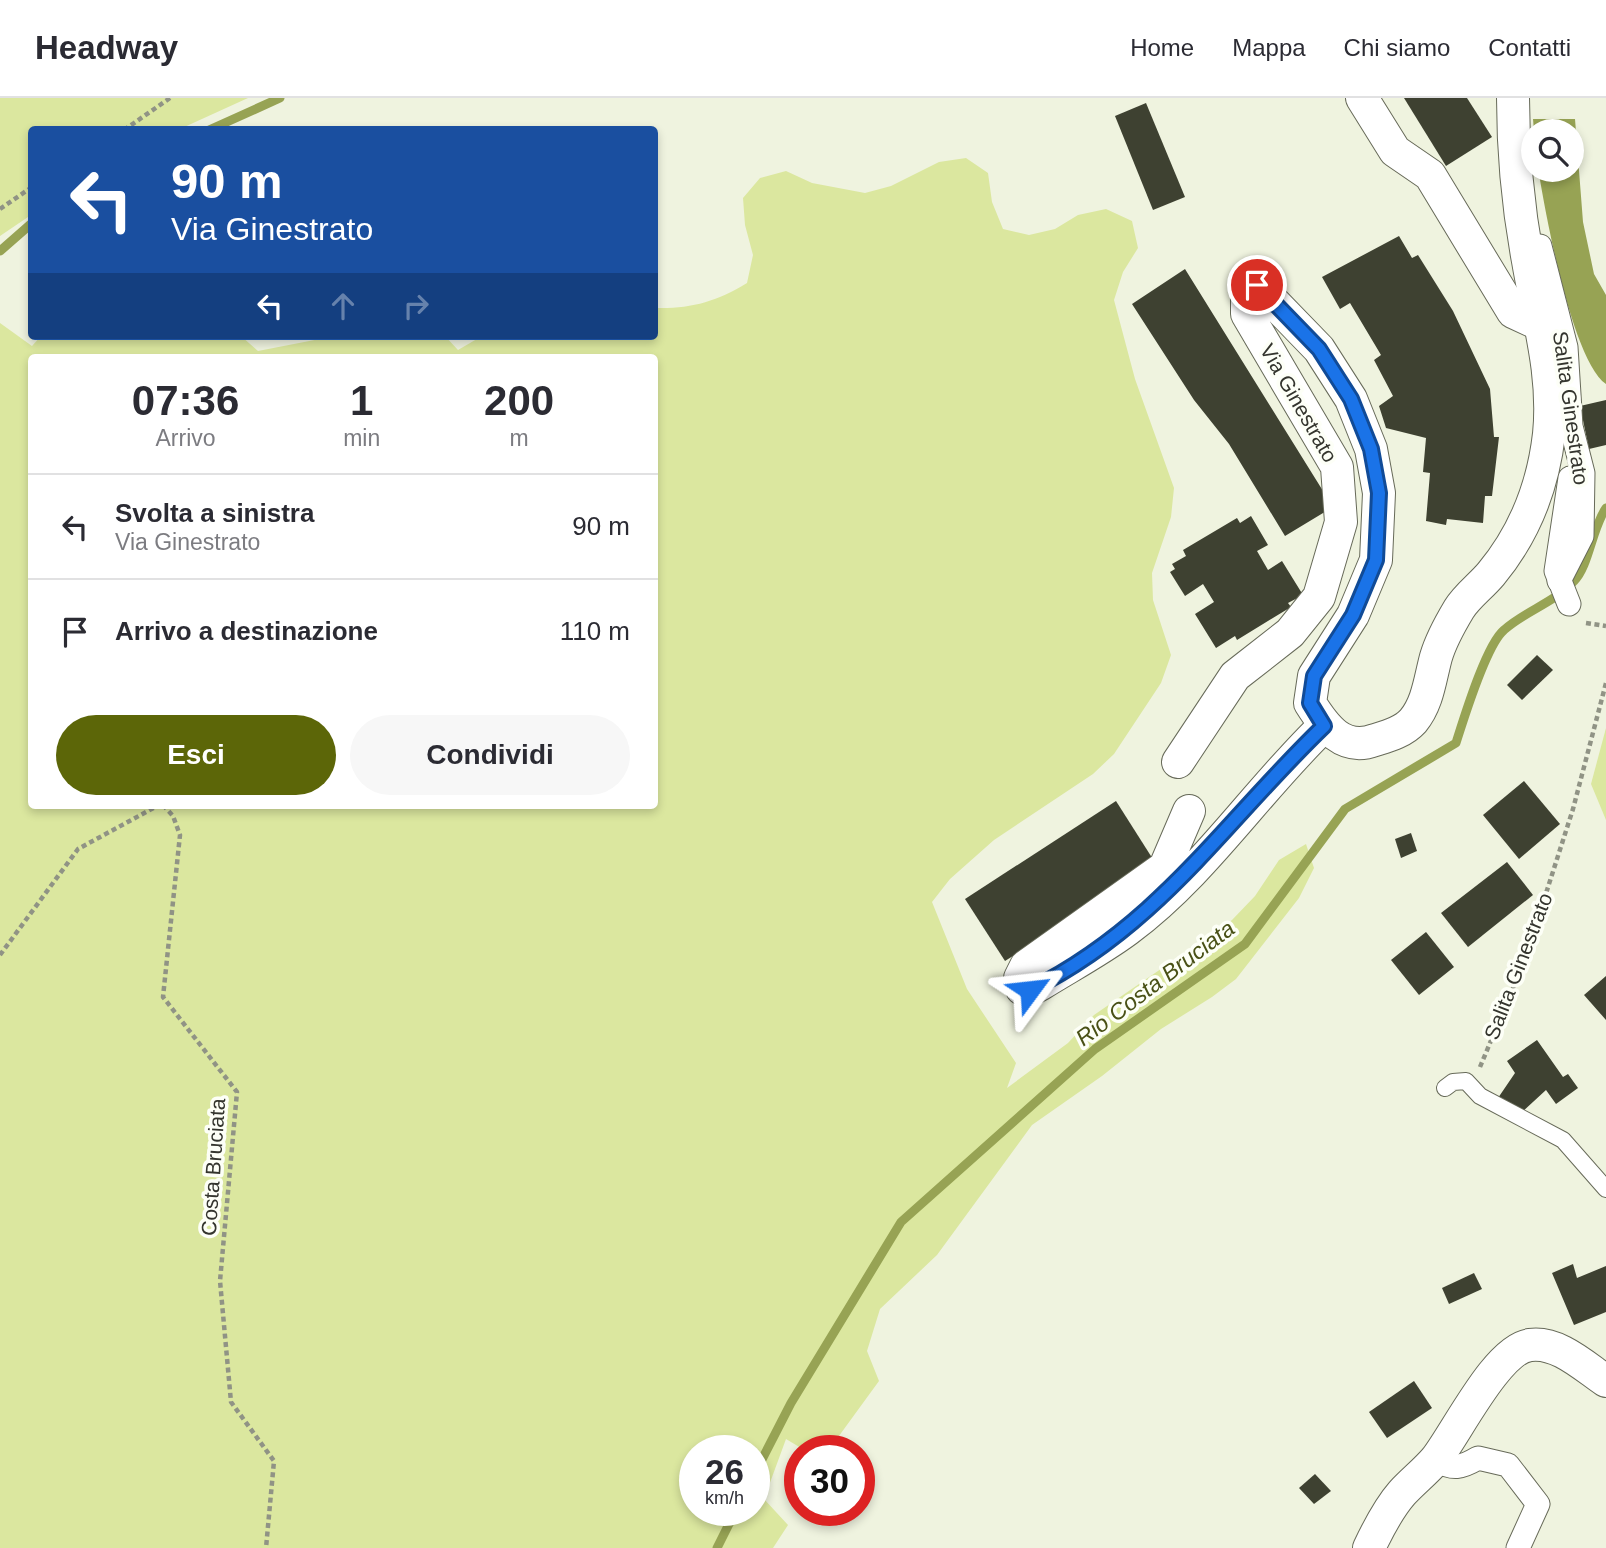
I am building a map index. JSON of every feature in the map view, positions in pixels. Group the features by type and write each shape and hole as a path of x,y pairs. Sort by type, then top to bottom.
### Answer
{"street":[{"path":"1362,98 1395,151 1430,175 1513,312 1541,325"},
{"path":"1189,811 1165,867 1026,966 1020,978 1022,989 1030,990 1041,984 1128,929 1188,873 1290,758 1324,726 1341,741 1368,743 1398,732 1412,721 1427,696 1437,654 1460,606 1491,573 1520,534 1536,499 1549,433 1548,354 1528,261 1513,155 1513,98"},
{"name":"Salita Ginestrato","path":"1513,155 1532,180 1542,259 1566,347 1571,426 1583,473 1582,536 1559,581"},
{"name":"Via Ginestrato","path":"1178,762 1235,676 1290,633 1319,597 1341,522 1337,467 1247,314 1247,298 1257,285 1319,349 1351,399 1371,449 1379,493 1376,560 1353,615 1314,676 1310,703 1324,726"},
{"name":"Salita Ginestrato","path":"1549,433 1566,449 1571,476 1556,571 1569,604"},
{"path":"1369,1548 1377,1529 1401,1494 1436,1460 1496,1370 1521,1347 1531,1345 1557,1350 1606,1381"},
{"path":"1436,1460 1450,1468 1464,1467 1478,1458 1508,1465 1538,1504 1518,1548"}],"lane":[{"path":"1445,1088 1461,1080 1480,1096 1563,1140 1606,1189"}],"path":[{"path":"130,126 170,98"},
{"path":"0,209 28,190"},
{"name":"Salita Ginestrato","path":"1472,1087 1513,988 1541,909 1573,809 1606,683"},
{"name":"Costa Bruciata","path":"0,955 78,849 153,809"},
{"name":"Costa Bruciata","path":"165,809 173,816 180,835 163,997 237,1092 220,1281 231,1402 274,1461 267,1548"}],"shaded area":[{"path":"0,98 248,98 187,126 28,126 28,217 0,236"},
{"path":"966,158 988,173 992,202 1003,229 1029,235 1055,229 1078,215 1106,209 1132,221 1138,248 1123,272 1114,300 1135,379 1174,488 1171,517 1152,573 1153,600 1171,655 1161,683 1114,754 1093,774 994,840 950,879 932,902 967,989 1016,1063 1007,1088 1068,1043 1094,1015 1232,920 1255,896 1279,860 1306,844 1314,868 1299,898 1236,979 1161,1029 1102,1076 1032,1125 937,1255 880,1309 867,1351 879,1381 840,1435 784,1435 784,1444 770,1483 770,1435 679,1435 679,1526 770,1526 770,1506 784,1521 784,1526 787,1526 773,1548 0,1548 0,323 32,346 37,340 246,340 258,351 314,340 449,340 458,350 475,340 658,340 658,308 702,303 747,283 753,255 745,225 743,198 760,178 786,171 812,183 865,193 891,186 939,162"},
{"path":"1540,182 1580,182 1583,222 1594,274 1606,295 1606,384 1594,370 1583,348 1572,319"},
{"path":"1606,728 1606,820 1591,784"}],"building":[{"path":"1404,98 1467,98 1492,137 1446,166"},
{"path":"1146,103 1185,197 1153,210 1115,116"},
{"path":"1399,236 1412,258 1418,255 1453,311 1490,389 1494,437 1499,437 1492,496 1485,496 1483,523 1447,519 1446,525 1426,521 1430,473 1423,472 1426,438 1386,428 1379,406 1393,396 1374,360 1381,355 1350,303 1340,309 1322,277"},
{"path":"1185,269 1333,507 1285,536 1229,444 1194,400 1132,304"},
{"path":"1606,400 1606,445 1589,449 1580,406"},
{"path":"1251,516 1268,545 1257,551 1268,570 1282,561 1303,595 1288,603 1291,607 1237,640 1235,636 1216,648 1195,614 1214,602 1203,584 1185,596 1170,572 1175,569 1172,564 1186,556 1183,550 1237,518 1240,523"},
{"path":"1537,655 1553,670 1522,700 1507,685"},
{"path":"1524,781 1560,824 1519,859 1483,815"},
{"path":"1116,801 1156,864 1005,961 965,899"},
{"path":"1411,833 1417,851 1401,858 1395,839"},
{"path":"1507,862 1533,895 1468,947 1441,913"},
{"path":"1426,932 1454,967 1419,995 1391,960"},
{"path":"1606,976 1606,1020 1584,995"},
{"path":"1537,1040 1563,1077 1568,1074 1578,1088 1556,1104 1546,1090 1520,1114 1498,1098 1515,1073 1507,1061"},
{"path":"1573,1264 1577,1278 1606,1266 1606,1312 1574,1325 1552,1273"},
{"path":"1474,1273 1482,1289 1449,1304 1442,1288"},
{"path":"1414,1381 1432,1408 1387,1438 1369,1412"},
{"path":"1315,1474 1331,1491 1314,1504 1299,1488"}],"waterway":[{"path":"218,126 280,98"},
{"path":"0,251 28,226"},
{"name":"Rio Costa Bruciata","path":"770,1444 791,1403 901,1222 1095,1049 1245,944 1345,809 1456,743 1476,683 1497,638 1512,623 1558,595 1574,581 1583,566 1606,508"},
{"name":"Rio Costa Bruciata","path":"717,1548 728,1526"}],"route":[{"path":"1030,990 1128,929 1188,873 1290,758 1324,726 1310,703 1314,676 1353,615 1376,560 1379,493 1371,449 1351,399 1319,349 1257,285"}]}
